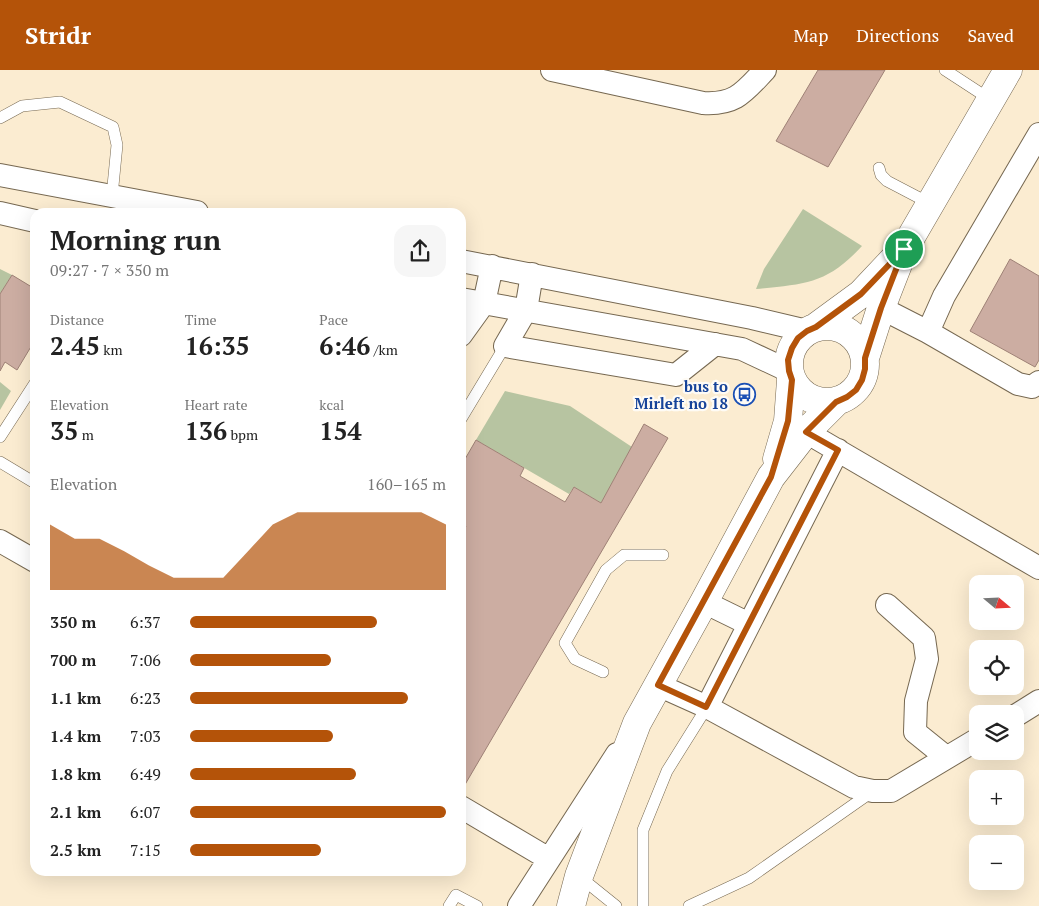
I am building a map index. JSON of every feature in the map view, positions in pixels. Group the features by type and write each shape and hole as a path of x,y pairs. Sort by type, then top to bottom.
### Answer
{"main road":[{"path":"571,906 579,876 637,723 771,477 806,432 836,402 856,390 862,380 865,358 881,308 904,249 1008,70"},
{"path":"771,477 788,421 790,376 788,360 792,348 798,338 861,294 904,249"},
{"path":"812,329 829,326 841,328 852,335 860,345 865,358"},
{"path":"790,376 797,389 805,396 820,402 836,402"}],"street":[{"path":"552,70 719,104 728,102 746,90 765,70"},
{"path":"928,332 944,296 1039,134"},
{"path":"0,175 110,204 154,208"},
{"path":"0,214 30,219"},
{"path":"466,262 812,329"},
{"path":"466,329 484,303 492,266"},
{"path":"532,274 526,310 505,346 676,374 715,344"},
{"path":"466,300 742,349 790,376"},
{"path":"881,308 928,332 1018,384 1037,386"},
{"path":"806,432 1039,568"},
{"path":"706,707 838,450"},
{"path":"0,541 30,558"},
{"path":"704,602 749,624"},
{"path":"887,605 924,638 927,659 916,701 915,732 946,758"},
{"path":"658,685 706,707 854,787 873,791 891,791 969,744"},
{"path":"1024,710 1039,701"},
{"path":"519,906 637,723"},
{"path":"466,810 549,859"}],"lane":[{"path":"945,70 991,100"},
{"path":"0,118 22,106 60,102 112,127 117,145 110,204"},
{"path":"879,168 881,176 887,181 931,204"},
{"path":"466,411 505,346"},
{"path":"0,437 30,391"},
{"path":"0,462 30,480"},
{"path":"603,672 575,659 565,643 606,570 624,555 663,556"},
{"path":"643,906 643,830 667,771 706,707"},
{"path":"689,906 710,902 749,878 873,791"},
{"path":"579,876 616,906"},
{"path":"449,906 456,895 477,906"}],"green space":[{"path":"803,209 862,246 838,268 815,280 789,286 756,289 764,269"},
{"path":"0,269 12,275 0,294"},
{"path":"0,382 11,391 0,410"},
{"path":"505,391 570,406 632,447 601,503 574,487 569,494 476,440"}],"building":[{"path":"818,70 885,70 828,167 776,141"},
{"path":"1010,259 1039,276 1039,360 1035,367 970,331"},
{"path":"12,275 30,286 30,348 17,370 5,362 0,371 0,294"},
{"path":"644,424 668,438 466,783 466,457 476,440 524,468 520,476 565,502 574,487 601,503"}],"place":[{"name":"bus to Mirleft no 18","path":"744,395"}],"route":[{"path":"904,249 881,308 865,358 862,380 856,390 836,402 806,432 838,450 706,707 658,685 771,477 788,421 792,380 788,360 792,348 798,338 861,294 904,249"}]}
